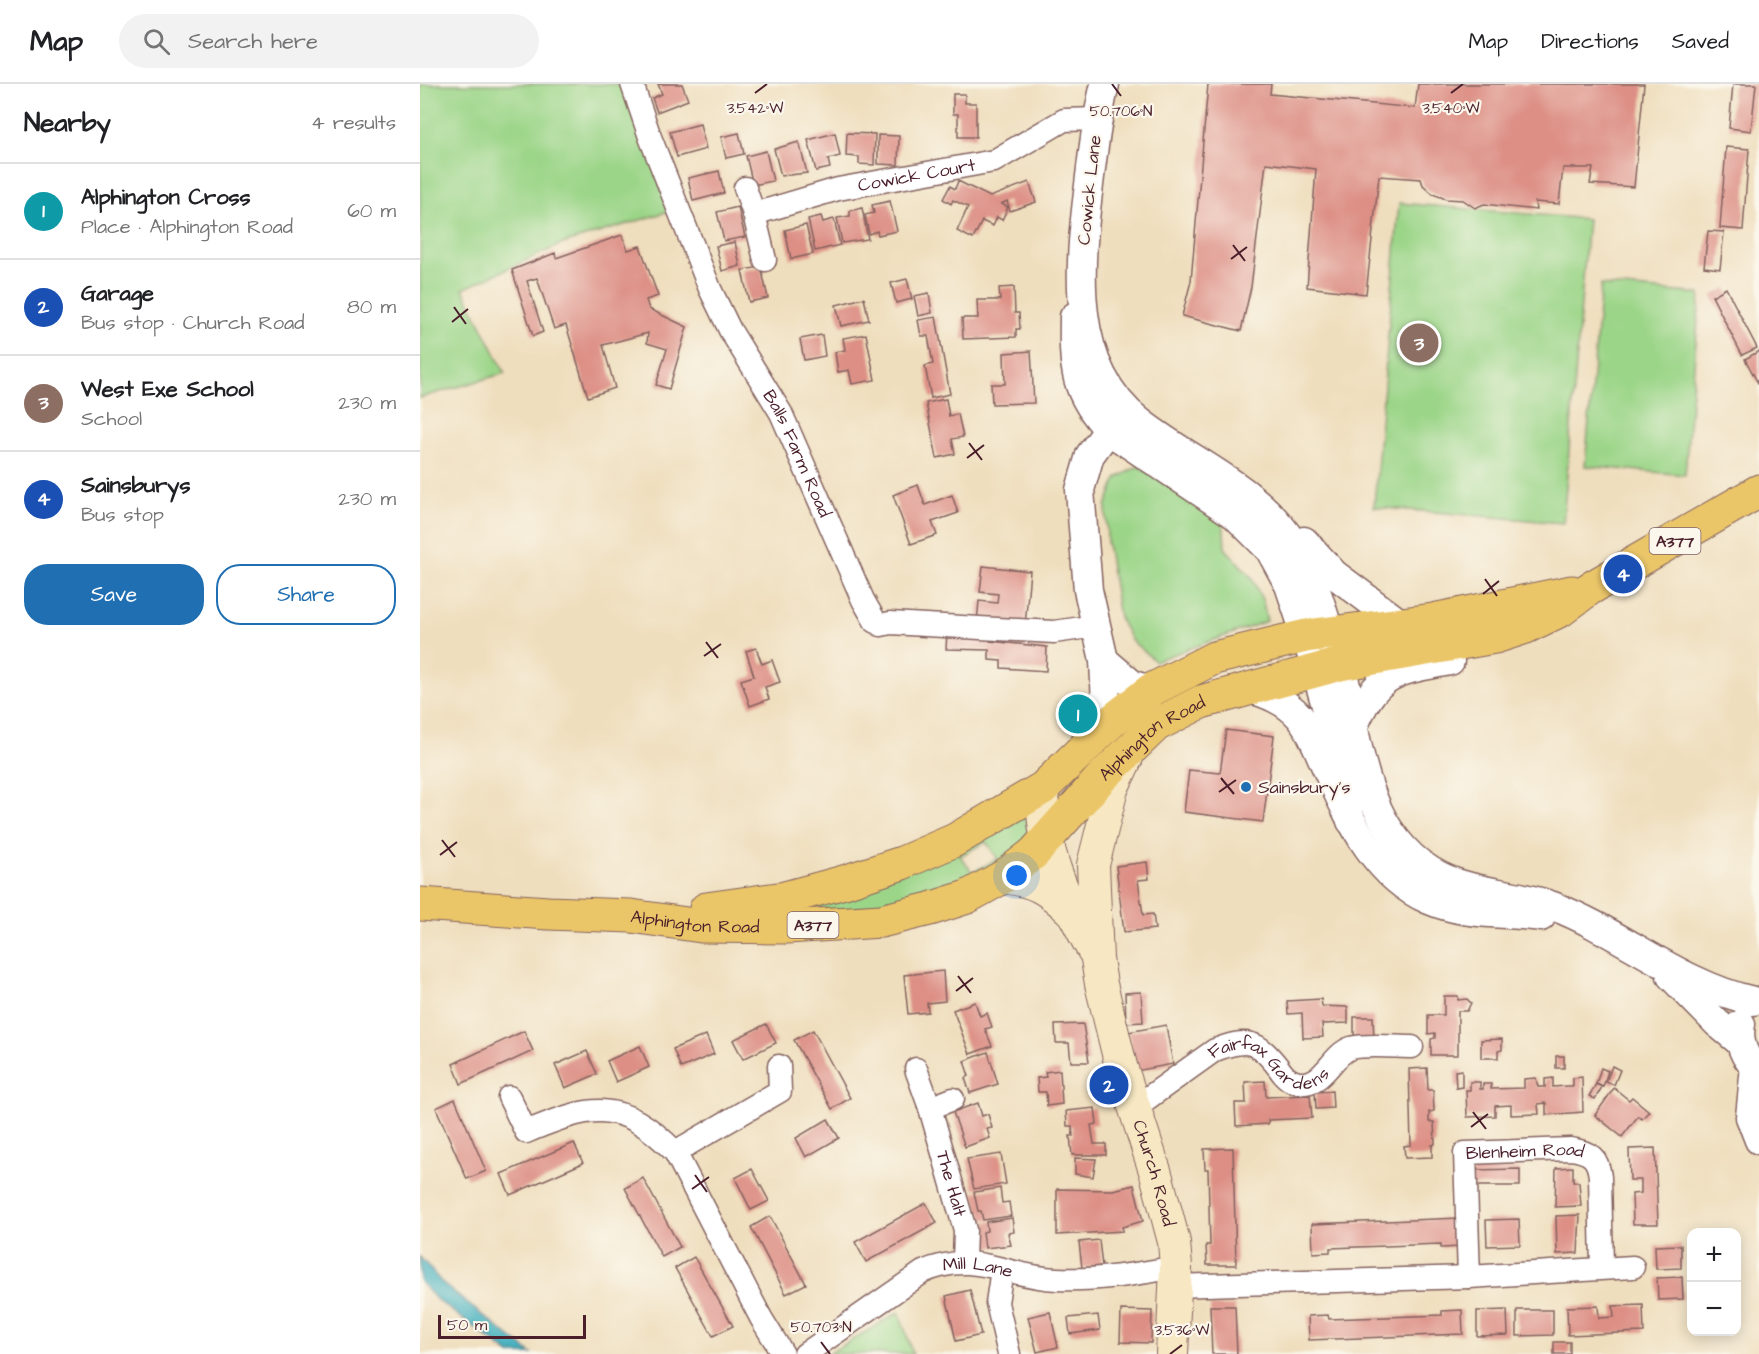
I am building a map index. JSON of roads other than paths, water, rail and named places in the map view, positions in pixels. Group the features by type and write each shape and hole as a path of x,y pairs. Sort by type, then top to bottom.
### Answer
{"highway":[{"name":"Alphington Road","path":"631,916 702,926 787,927 881,921 967,897 1003,877 1046,841 1101,777 1156,725 1201,702 1248,688 1328,668 1495,637 1526,627 1561,610 1589,589 1657,552 1759,491"},
{"name":"Alphington Road","path":"631,916 763,902 844,882 902,863 955,840 1043,788 1098,734 1150,690 1214,658 1318,634 1401,624 1589,589"},
{"name":"A377","path":"420,904 631,916"}],"main road":[{"name":"Church Road","path":"1132,747 1112,789 1093,865 1097,958 1101,984 1134,1108 1167,1212 1175,1277 1172,1354"},
{"name":"Church Road","path":"1043,788 1046,841 1070,910 1097,958"},
{"path":"1003,877 1021,879 1047,888 1070,910"}],"street":[{"name":"Balls Farm Road","path":"632,84 653,147 710,289 730,330 781,413 820,497 851,574 875,621 881,625 890,623 1054,632 1096,626"},
{"name":"Cowick Lane","path":"1105,84 1097,119 1085,217 1081,298 1074,303 1074,367 1085,399 1096,417 1116,418"},
{"name":"Cowick Court","path":"754,214 838,189 994,162 1064,120 1097,119"},
{"path":"745,188 765,260"},
{"path":"1098,734 1106,705 1104,660 1085,570 1080,490 1090,455 1116,418"},
{"path":"1116,418 1141,423 1243,490 1305,542 1334,574 1401,624"},
{"path":"1116,418 1255,533 1283,570 1318,634"},
{"path":"1281,524 1311,574 1318,634 1328,668 1353,728 1372,797 1385,823 1411,857 1450,881 1492,893 1518,894 1556,907 1613,933 1724,994 1756,999 1741,1020 1740,1042"},
{"path":"1353,728 1364,703 1389,676 1415,668 1471,657 1495,637"},
{"path":"1104,660 1133,686 1150,690"},
{"path":"1328,668 1336,741 1351,821"},
{"path":"1248,688 1271,696 1300,717 1351,821 1390,874 1427,899 1474,914 1511,913 1585,922"},
{"path":"1653,957 1717,1023 1740,1042 1748,1060 1757,1067 1750,1117 1759,1140"},
{"name":"Fairfax Gardens","path":"1134,1108 1215,1050 1231,1044 1246,1041 1255,1044 1267,1053 1287,1078 1295,1082 1306,1083 1321,1076 1339,1056 1352,1048 1412,1047"},
{"path":"675,1152 788,1098 779,1066"},
{"name":"The Halt","path":"916,1069 930,1108 965,1230 964,1261"},
{"path":"509,1097 526,1132 564,1116 601,1110 624,1114 641,1123 675,1152 729,1259 783,1354"},
{"path":"930,1108 953,1099"},
{"name":"Blenheim Road","path":"1469,1277 1465,1153 1571,1149 1587,1151 1593,1156 1599,1165 1600,1177 1602,1268"},
{"name":"Mill Lane","path":"805,1354 923,1272 941,1264 964,1261 1054,1279 1175,1277"},
{"path":"1175,1277 1469,1277 1633,1267"},
{"path":"1002,1269 996,1303 1009,1354"}],"water":[{"path":"420,1257 444,1285 532,1354 510,1354 437,1300 420,1282"}],"place":[{"name":"West Exe School","path":"1419,343"},
{"name":"Sainsburys","path":"1623,574"},
{"name":"Alphington Cross","path":"1078,714"},
{"name":"Sainsbury's","path":"1246,787"},
{"name":"Garage","path":"1109,1085"}]}
